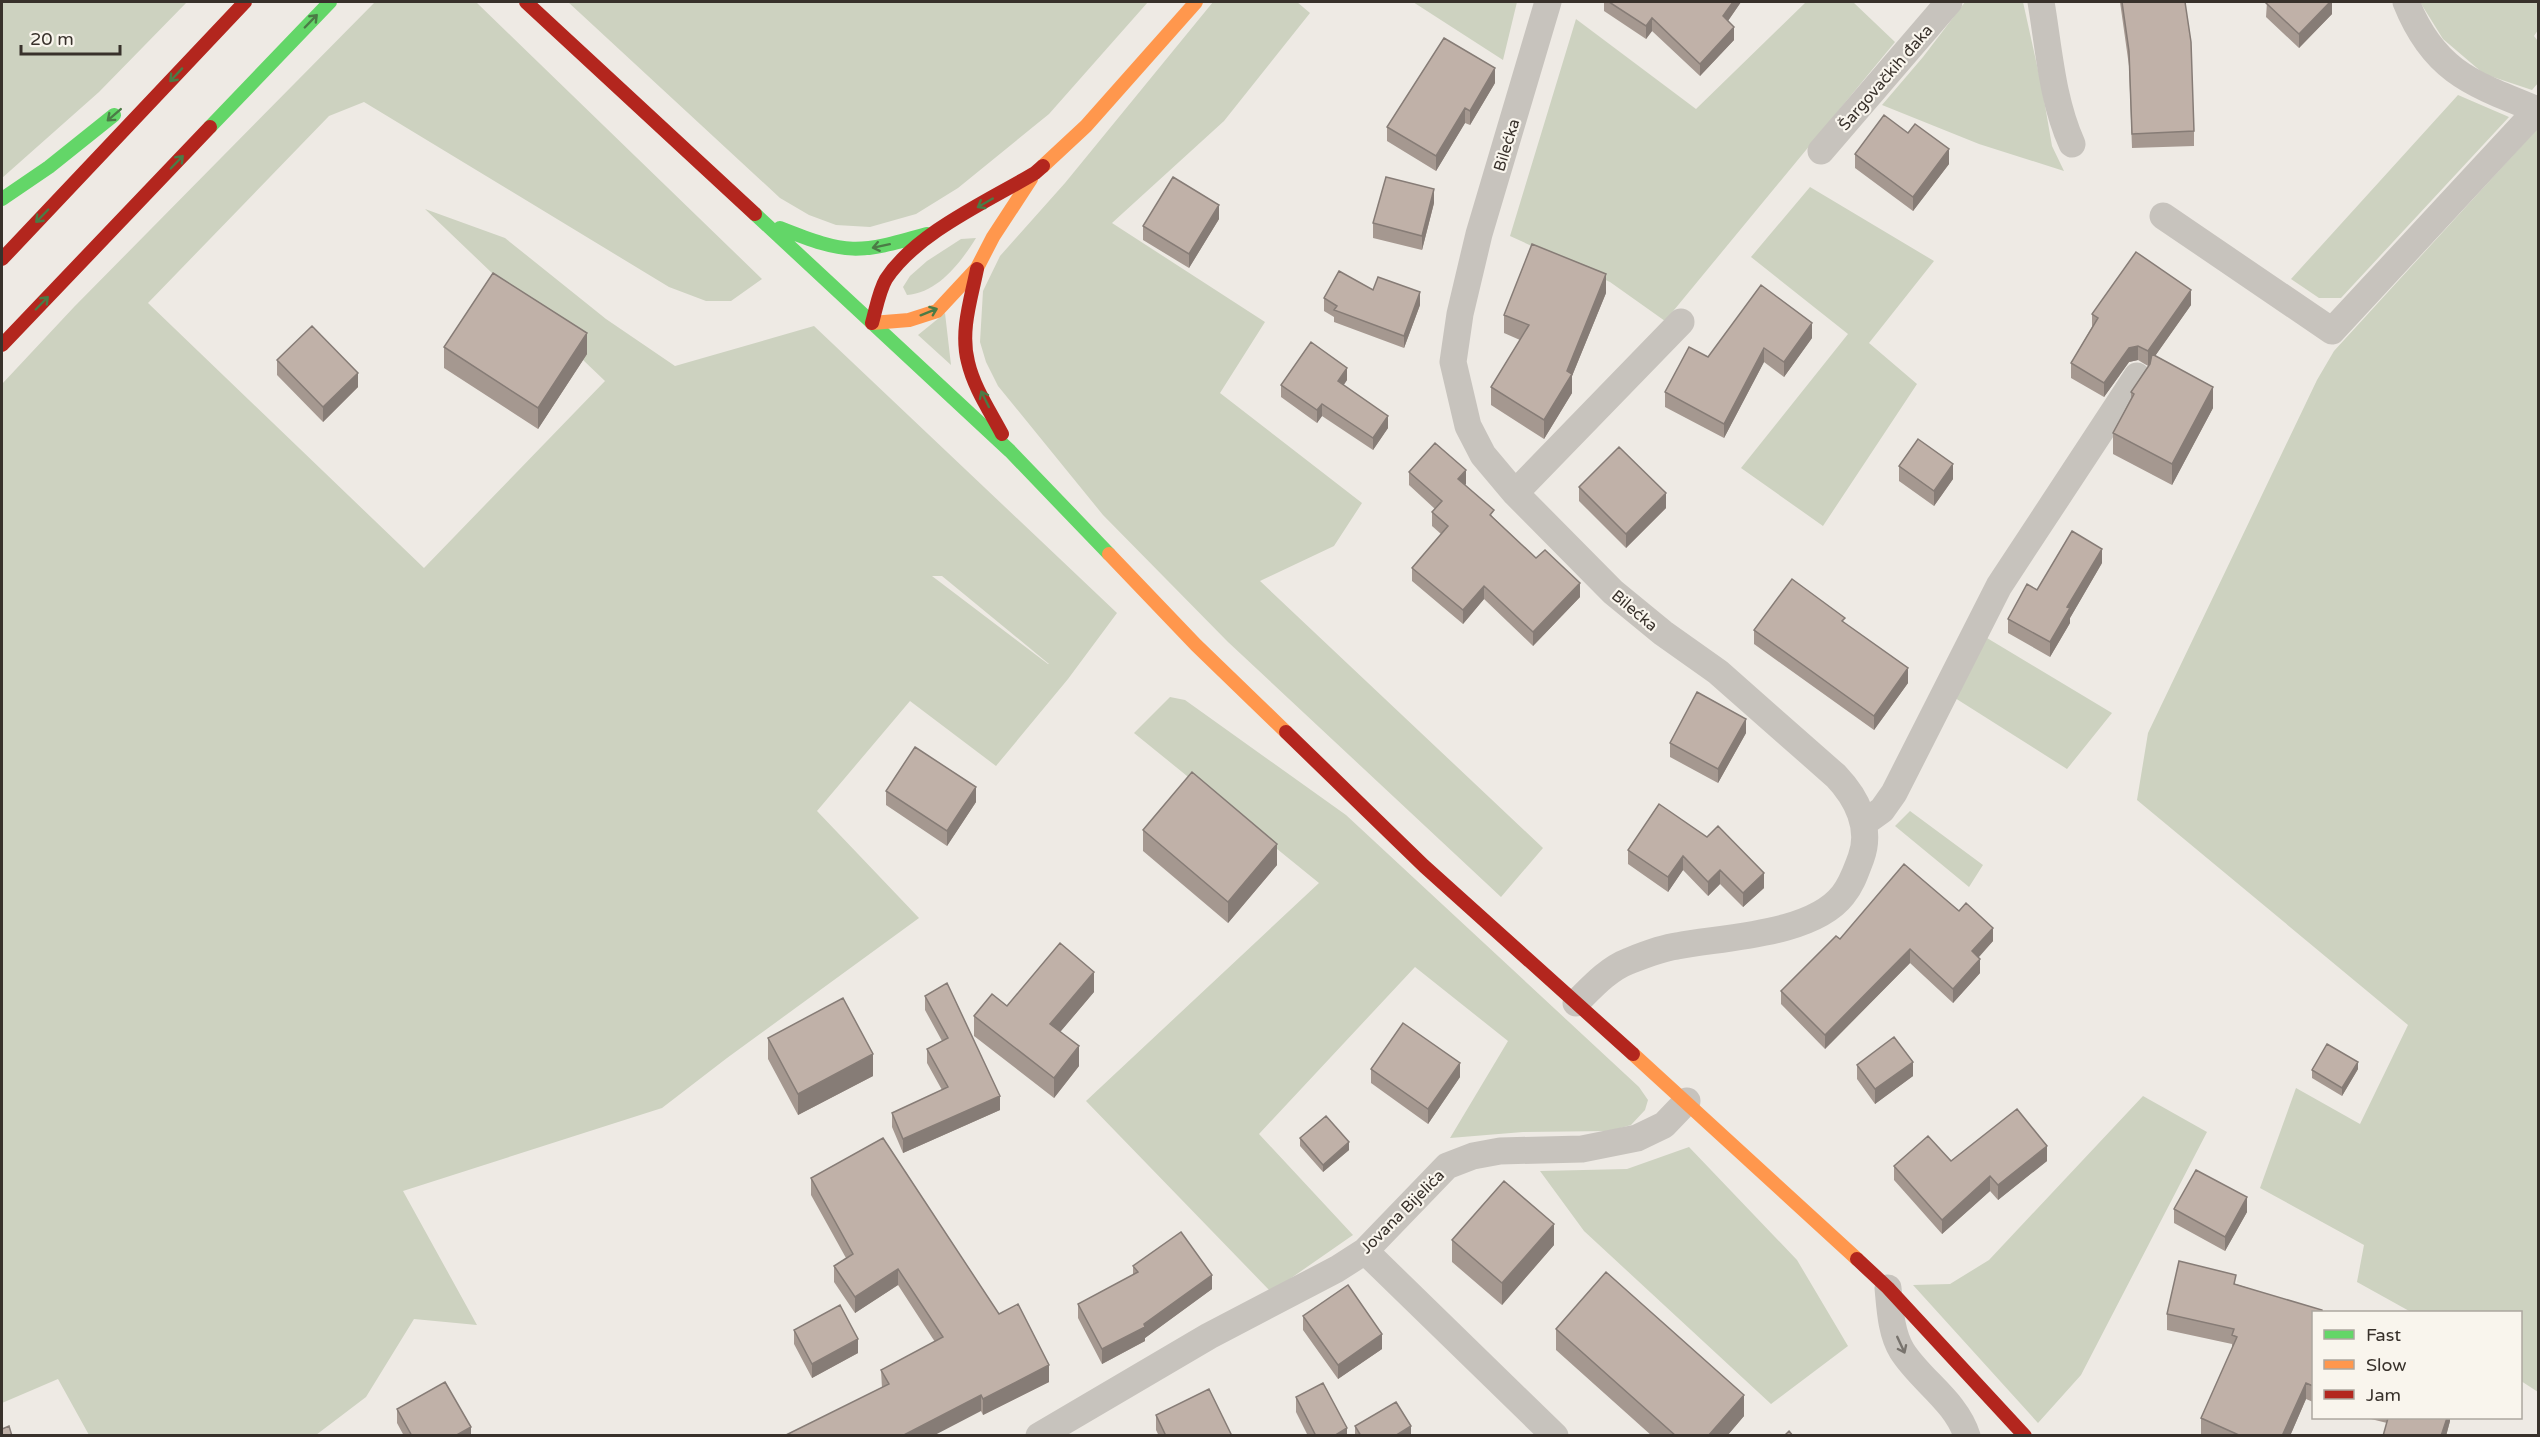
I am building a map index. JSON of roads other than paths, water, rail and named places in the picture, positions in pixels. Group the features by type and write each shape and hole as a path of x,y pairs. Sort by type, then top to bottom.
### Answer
{"main road":[{"path":"139,93 232,2"},
{"path":"2,259 245,2"},
{"path":"2,345 330,2"},
{"path":"526,2 1010,451 1196,645 1424,866 1687,1101 1888,1288 2025,1436"},
{"path":"872,324 885,281 908,251 937,231 1035,173 1086,126 1196,2"},
{"path":"2,198 49,167 123,107"},
{"path":"872,324 909,320 937,310 977,268 993,237 1035,173"},
{"path":"761,220 821,244 847,250 877,248 937,231"},
{"path":"977,268 967,322 966,354 1010,451"}],"street":[{"name":"Bilećka","path":"1548,2 1479,234 1460,314 1453,362 1468,426 1483,455 1515,493 1613,592 1663,633 1718,672 1836,776 1848,788 1864,823 1863,851 1851,884 1842,897 1828,908 1803,922 1776,931 1673,946 1626,962 1601,978 1576,1003"},
{"name":"Šargovačkih đaka","path":"1821,151 1949,2"},
{"path":"2041,2 2057,99 2072,144"},
{"path":"2163,216 2332,331 2538,109 2474,84 2454,70 2436,53 2413,19 2406,2"},
{"path":"1515,493 1681,322"},
{"path":"1864,823 1882,810 1894,793 1999,586 2137,376"},
{"name":"Jovana Bijelića","path":"1039,1436 1209,1336 1337,1269 1365,1251 1447,1166 1473,1156 1500,1151 1582,1149 1637,1138 1664,1125 1687,1101"},
{"path":"1365,1251 1555,1436"},
{"path":"1888,1288 1892,1324 1902,1351 1957,1415 1967,1436"}]}
